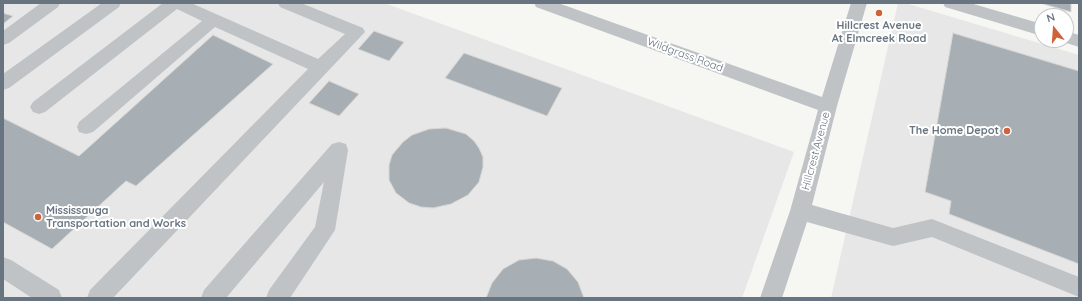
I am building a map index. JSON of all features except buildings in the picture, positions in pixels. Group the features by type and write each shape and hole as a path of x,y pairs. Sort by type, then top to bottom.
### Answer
{"street":[{"path":"3,39 52,3"},
{"path":"3,83 113,3"},
{"path":"39,107 174,3"},
{"path":"177,3 320,67"},
{"path":"107,295 320,67 357,32 286,3"},
{"name":"Wildgrass Road","path":"542,3 828,106"},
{"name":"Hillcrest Avenue","path":"771,298 800,210 828,106 859,3"},
{"path":"951,3 1034,28"},
{"path":"86,126 213,20"},
{"path":"212,298 339,150 325,230 277,298"},
{"path":"800,210 893,237 932,228 1079,287"},
{"path":"3,267 52,298"}],"shaded area":[{"path":"3,3 384,3 794,152 742,298 3,298"},
{"path":"898,3 905,3 1034,42 1034,48 1056,48 1079,55 1079,298 831,298"}],"place":[{"name":"Hillcrest Avenue At Elmcreek Road","path":"879,13"},
{"name":"The Home Depot","path":"1007,131"},
{"name":"Mississauga Transportation and Works","path":"38,217"}]}
